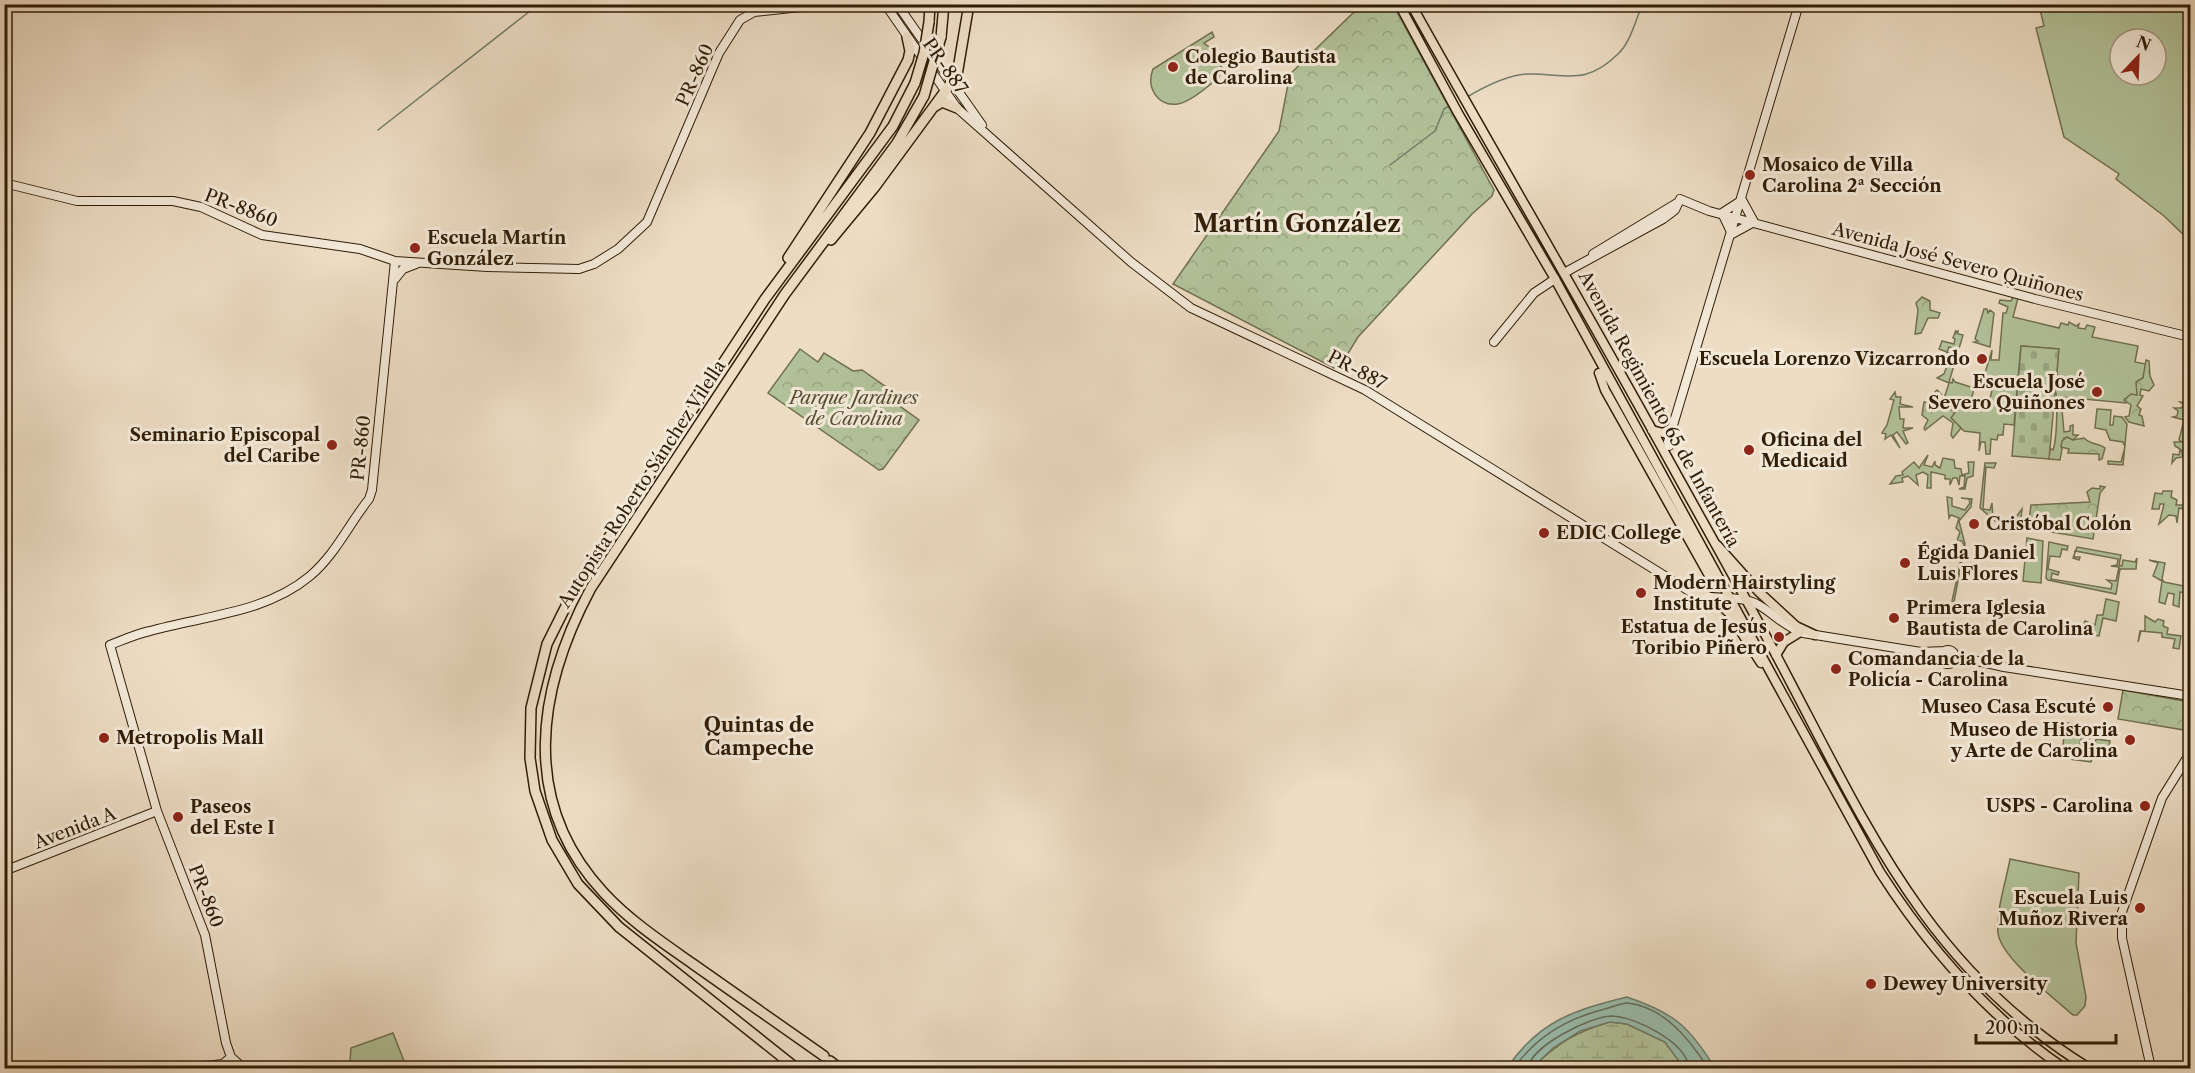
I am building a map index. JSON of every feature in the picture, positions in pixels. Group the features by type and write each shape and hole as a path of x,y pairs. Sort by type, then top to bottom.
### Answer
{"highway":[{"name":"Autopista Roberto Sánchez Vilella","path":"796,1068 619,927 591,900 568,870 552,840 538,799 530,758 530,725 541,660 564,609 741,334 893,126 915,83 924,53 930,4"},
{"name":"Autopista Roberto Sánchez Vilella","path":"839,1068 619,908 593,880 579,860 564,831 548,782 544,739 546,716 562,649 591,588 796,279 897,143 924,96 941,37 944,4"},
{"path":"796,279 850,218 959,72 969,4"},
{"path":"741,334 750,315 882,112 908,60 910,51 907,37"},
{"path":"933,109 942,102 957,108"}],"main road":[{"name":"Avenida Regimiento 65 de Infantería","path":"1399,4 1458,114 1555,279 1594,355 1605,390 1731,599 1880,872 1913,921 1986,1003 2064,1068"},
{"name":"Avenida Regimiento 65 de Infantería","path":"1411,4 1652,430 1667,450 1852,800 1892,869 1932,929 2014,1014 2061,1051 2088,1068"},
{"path":"1652,430 1663,433 1672,428"},
{"path":"1649,462 1711,579 1708,589 1694,594"},
{"path":"1714,542 1760,592 1796,626 1815,635"},
{"path":"1714,599 1729,613 1754,657 1769,672"},
{"path":"1776,655 1784,642 1800,632"}],"street":[{"name":"PR-887","path":"897,4 990,136"},
{"path":"1649,462 1673,444 1799,4"},
{"name":"PR-860","path":"231,1057 205,935 157,812 110,645 147,631 250,607 290,589 310,576 334,549 369,499 372,490 386,339 395,280 395,261 416,264 573,270 594,264 618,249 647,222 719,53 740,20 754,12 826,5"},
{"name":"PR-887","path":"885,5 957,108 1131,262 1191,308 1365,390 1694,594 1714,599 1746,600"},
{"name":"PR-8860","path":"4,183 85,202 173,201 201,207 248,230 271,238 360,249 395,261"},
{"name":"Avenida José Severo Quiñones","path":"1564,273 1640,230 1680,199 1687,202 1690,199 1737,218 2026,297 2190,337"},
{"path":"1732,236 1721,213 1742,200"},
{"path":"1667,450 1732,236 1754,222 1742,200"},
{"path":"380,256 390,268 395,280"},
{"path":"395,280 403,269 416,264"},
{"path":"1494,342 1534,293 1555,279"},
{"path":"1746,600 1800,632 1930,653 1949,650 1954,659"},
{"path":"1942,662 1941,656 1944,651"},
{"path":"1930,653 1947,664 1954,659 1965,660 2190,696"},
{"path":"2151,1068 2121,933 2122,912 2162,798 2190,753"},
{"name":"Avenida A","path":"4,871 157,812"},
{"path":"186,1068 223,1064 231,1057 243,1068"},
{"path":"2146,1068 2147,1057"}],"green space":[{"path":"1377,5 1393,5 1494,190 1492,196 1472,214 1358,337 1341,365 1334,368 1173,284 1279,131 1290,74 1353,13"},
{"path":"2039,5 2190,5 2190,241 2164,216 2116,179 2119,174 2064,137 2036,28 2044,26"},
{"path":"1212,32 1214,37 1204,43 1214,51 1222,63 1219,77 1200,93 1183,103 1171,104 1159,99 1152,89 1153,69"},
{"path":"1922,297 1930,301 1930,310 1940,313 1938,318 1928,318 1921,333 1915,334 1918,310 1916,303"},
{"path":"2013,297 2018,298 2013,317 2059,328 2061,323 2068,325 2069,322 2076,326 2079,324 2078,328 2085,329 2087,325 2095,327 2092,337 2138,346 2135,362 2146,364 2143,378 2138,381 2138,394 2125,399 2126,403 2062,397 2061,404 2067,408 2062,410 2064,432 2070,431 2070,426 2073,425 2073,435 2078,435 2073,440 2064,438 2060,460 2049,459 2050,448 2053,450 2056,428 2055,390 2060,381 2057,373 2058,349 2021,346 2014,425 2004,424 2003,435 1998,435 1997,440 1991,439 1990,454 1986,454 1985,442 1981,442 1979,451 1980,433 1964,431 1941,408 1949,383 1937,378 1944,374 1948,363 1943,357 1945,358 1947,352 1939,349 1942,341 1954,344 1955,339 1953,338 1956,330 1955,334 1958,331 1958,334 1963,335 1949,382 1952,383 1953,379 1955,382 1974,388 1970,406 1987,411 1992,390 1981,386 1992,350 1991,360 1999,360 2003,313 2006,313 2008,307 1999,303 2000,300 2011,301","holes":["1949,347 1958,350 1956,355 1947,352"]},
{"path":"1984,309 1987,309 1988,313 1990,310 1994,313 1990,347 1974,342 1978,341 1975,339"},
{"path":"2021,346 2059,349 2049,459 2012,456"},
{"name":"Parque Jardines de Carolina","path":"800,349 818,362 824,353 853,371 862,370 889,389 890,399 919,420 883,469 879,470 768,393"},
{"path":"2146,360 2149,361 2150,376 2154,385 2149,391 2141,389 2140,395 2143,396 2137,406 2141,409 2139,415 2142,416 2144,426 2129,422 2125,417 2129,416 2131,405 2124,400 2131,394 2137,395 2136,382 2143,378"},
{"path":"1937,390 1941,394 1938,394 1937,398 1947,401 1938,407 1956,411 1951,418 1961,428 1953,438 1951,435 1953,423 1943,416 1925,430 1924,428 1928,420 1922,415 1924,402 1935,405 1934,393"},
{"path":"1895,392 1896,397 1901,397 1900,404 1913,407 1899,407 1900,419 1904,419 1903,428 1913,428 1903,431 1908,443 1906,444 1897,432 1893,435 1900,448 1891,435 1885,439 1886,434 1882,433 1887,425 1894,400 1890,399"},
{"path":"2180,402 2190,403 2186,413 2190,416 2187,429 2190,430 2190,452 2181,450 2183,457 2176,458 2172,463 2173,454 2179,455 2180,449 2175,446 2174,442 2182,442 2179,440 2184,420 2173,417 2177,416 2178,411 2174,408 2181,408 2184,405"},
{"path":"2097,409 2111,410 2110,425 2113,425 2114,416 2122,417 2127,424 2125,447 2123,442 2110,440 2106,430 2095,428"},
{"path":"2067,437 2073,440 2084,438 2102,446 2105,448 2102,459 2099,460 2099,454 2068,453 2069,449 2061,447 2062,441"},
{"path":"2125,448 2123,465 2108,464 2108,461 2121,462"},
{"path":"1928,455 1924,465 1932,467 1935,461 1935,465 1940,468 1943,458 1954,460 1955,468 1961,469 1962,475 1969,473 1968,462 1974,462 1973,476 1967,478 1965,489 1959,489 1964,487 1965,476 1960,476 1959,485 1957,478 1953,478 1950,485 1950,479 1945,479 1945,475 1931,472 1931,488 1927,488 1928,475 1923,472 1916,475 1918,485 1908,476 1902,478 1903,482 1890,484 1896,476 1903,475 1902,472 1914,462 1919,468"},
{"path":"1985,463 1996,463 1994,468 1986,467 1983,509 1990,510 1992,503 1993,519 2013,521 2022,509 2020,525 1995,521 1980,508"},
{"path":"2100,486 2105,487 2100,493 2093,539 2028,528 2031,505 2090,502 2087,492 2092,488 2100,489"},
{"path":"2163,491 2172,491 2171,497 2177,500 2176,505 2184,505 2184,509 2179,508 2177,523 2176,516 2169,515 2159,524 2164,504 2160,504 2159,509 2152,509 2155,493 2162,494"},
{"path":"1947,497 1952,498 1952,506 1965,510 1970,503 1969,499 1961,498 1972,499 1971,507 1959,521 1965,544 1954,602 1952,601 1964,545 1962,541 1957,541 1960,532 1956,528 1959,518 1951,515 1949,518"},
{"path":"2027,538 2043,541 2041,583 2023,581"},
{"path":"2049,542 2068,546 2067,550 2062,549 2060,557 2050,556 2048,569 2059,572 2058,575 2052,573 2051,579 2111,589 2112,584 2107,580 2116,581 2119,567 2111,566 2117,565 2118,559 2076,551 2077,547 2121,555 2119,565 2122,566 2123,560 2135,562 2137,558 2136,569 2120,569 2116,594 2048,580 2046,578"},
{"path":"2149,560 2165,563 2162,579 2164,582 2189,587 2188,593 2180,592 2179,607 2173,605 2174,594 2168,593 2165,604 2159,602 2162,581 2153,576 2158,563"},
{"path":"2106,599 2119,602 2116,621 2103,618 2099,636 2093,635 2094,627 2090,626 2087,634 2089,625 2084,624 2085,621 2095,625 2097,615 2103,615"},
{"path":"2145,616 2155,622 2158,619 2164,621 2163,626 2168,628 2167,634 2181,636 2179,649 2173,648 2175,639 2162,637 2162,633 2141,631 2145,631"},
{"path":"2123,690 2189,702 2190,731 2118,719"},
{"path":"2067,723 2092,727 2088,745 2080,744 2081,738 2065,736"},
{"path":"2064,735 2081,738 2088,745 2088,743 2095,744 2096,739 2110,741 2107,758 2094,757 2094,754 2091,762 2062,758"},
{"path":"2010,859 2079,873 2076,943 2086,997 2085,1006 2077,1015 2073,1015 2030,977 2008,954 2001,943 1998,933 1998,915"},
{"path":"1610,1022 1627,1024 1665,1042 1684,1068 1532,1068 1568,1039"},
{"path":"393,1033 404,1061 395,1068 353,1068 350,1062 351,1048"}],"water":[{"path":"1627,997 1669,1015 1679,1023 1697,1041 1715,1068 1684,1068 1665,1042 1627,1024 1610,1022 1580,1031 1553,1048 1532,1068 1507,1068 1519,1052 1545,1028 1574,1013"}],"waterway":[{"path":"378,130 539,4"},
{"path":"1467,97 1496,82 1519,75 1574,76 1595,71 1622,49 1630,37 1643,4"},
{"path":"1390,165 1435,131 1444,109 1449,106"}],"place":[{"name":"Colegio Bautista de Carolina","path":"1173,67"},
{"name":"Mosaico de Villa Carolina 2ª Sección","path":"1750,175"},
{"name":"Escuela Martín González","path":"415,248"},
{"name":"Escuela Lorenzo Vizcarrondo","path":"1982,359"},
{"name":"Escuela José Severo Quiñones","path":"2097,392"},
{"name":"Seminario Episcopal del Caribe","path":"332,445"},
{"name":"Oficina del Medicaid","path":"1749,450"},
{"name":"Cristóbal Colón","path":"1974,524"},
{"name":"EDIC College","path":"1544,533"},
{"name":"Égida Daniel Luis Flores","path":"1905,563"},
{"name":"Modern Hairstyling Institute","path":"1641,593"},
{"name":"Primera Iglesia Bautista de Carolina","path":"1894,618"},
{"name":"Estatua de Jesús Toribio Piñero","path":"1779,637"},
{"name":"Comandancia de la Policía - Carolina","path":"1836,669"},
{"name":"Museo Casa Escuté","path":"2108,707"},
{"name":"Metropolis Mall","path":"104,738"},
{"name":"Museo de Historia y Arte de Carolina","path":"2130,740"},
{"name":"USPS - Carolina","path":"2145,806"},
{"name":"Paseos del Este I","path":"178,817"},
{"name":"Escuela Luis Muñoz Rivera","path":"2140,908"},
{"name":"Dewey University","path":"1871,984"}],"district":[{"name":"Martín González","path":"1297,224"},
{"name":"Quintas de Campeche","path":"759,736"}]}
